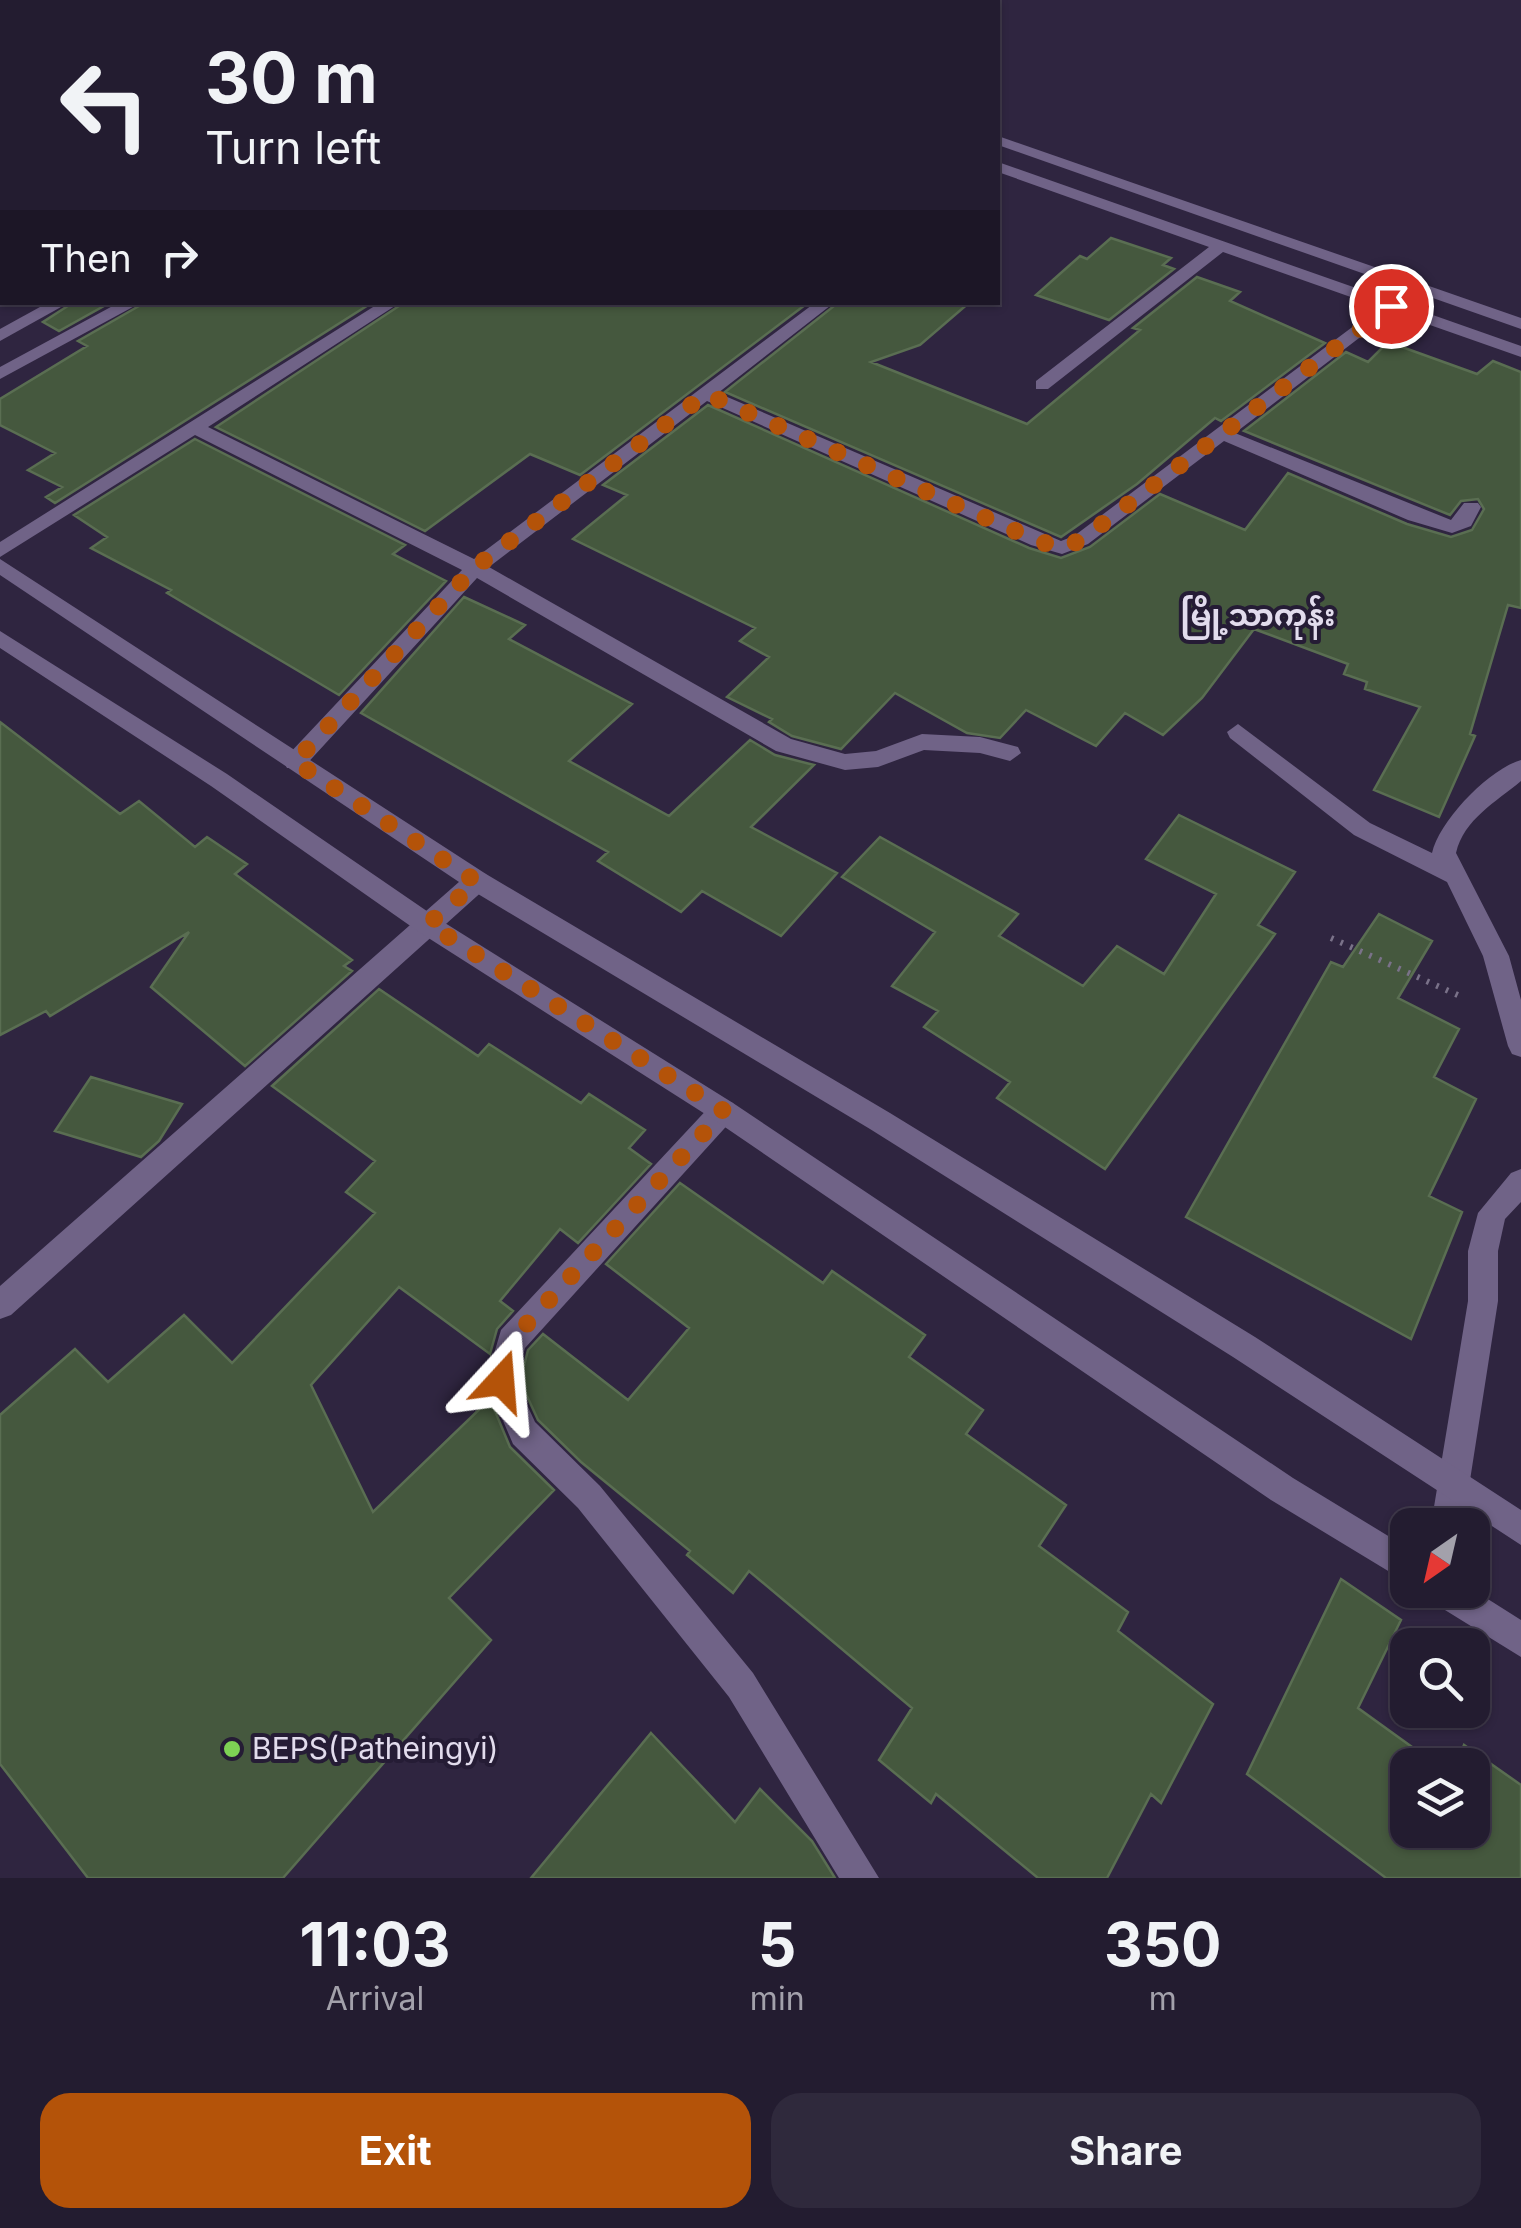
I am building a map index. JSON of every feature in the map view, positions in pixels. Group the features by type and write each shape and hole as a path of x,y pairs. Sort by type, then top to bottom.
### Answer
{"street":[{"path":"1000,141 1521,324"},
{"path":"1000,170 1521,352"},
{"path":"1042,385 1221,246"},
{"path":"0,336 57,305"},
{"path":"0,374 128,305"},
{"path":"0,550 388,305"},
{"path":"295,762 474,568 823,305"},
{"path":"706,394 1038,541 1062,548 1081,540 1391,306"},
{"path":"197,429 474,568 784,745 845,762 878,760 922,742 980,745 1010,753"},
{"path":"1222,434 1434,522 1452,527 1464,522 1471,508"},
{"path":"0,566 477,882 896,1131 1244,1347 1521,1529"},
{"path":"0,638 220,780 428,924 724,1111 1282,1489 1390,1556"},
{"path":"1238,732 1362,829 1456,876"},
{"path":"1521,768 1464,815 1446,835 1444,853 1496,956 1521,1046"},
{"path":"0,1305 477,882"},
{"path":"724,1111 512,1340 501,1381 524,1433 589,1497 742,1685 860,1878"},
{"path":"1449,1508 1483,1301 1483,1251 1492,1213 1521,1182"},
{"path":"1472,1608 1521,1640"}],"path":[{"path":"1331,938 1513,1020"}],"building":[{"path":"1111,238 1171,258 1163,265 1174,269 1109,320 1036,295 1080,256 1087,259"},
{"path":"1197,277 1240,292 1230,301 1325,343 1221,421 1215,418 1137,484 1061,537 725,392 835,305 967,305 920,345 871,362 1027,424 1140,330 1133,328"},
{"path":"69,305 106,305 59,331 43,322"},
{"path":"141,305 368,305 55,503 46,497 62,487 28,470 55,453 0,425 0,399 87,346 78,341"},
{"path":"400,305 805,305 580,475 530,454 425,531 216,427"},
{"path":"1388,342 1477,374 1493,361 1521,372 1521,608 1508,605 1470,734 1475,736 1439,817 1374,790 1420,707 1365,689 1367,682 1344,674 1348,664 1254,629 1202,698 1163,735 1125,713 1096,746 1026,710 1000,738 967,733 895,693 841,749 792,736 769,722 772,719 727,697 769,657 740,641 755,628 573,539 627,495 603,485 708,405 1029,548 1061,558 1090,547 1160,494 1245,530 1288,473 1407,524 1451,537 1472,530 1484,509 1478,499 1461,501 1450,515 1244,431 1346,352 1368,362"},
{"path":"195,439 405,545 393,554 446,581 339,695 167,593 171,590 91,548 107,537 74,515"},
{"path":"464,597 525,625 509,639 632,704 569,761 669,816 750,740 775,755 814,765 751,827 837,873 781,936 702,891 681,912 598,861 608,852 361,713"},
{"path":"0,722 120,814 139,801 195,847 207,837 247,864 235,874 352,960 344,966 352,971 245,1066 151,987 189,932 50,1016 46,1011 0,1035"},
{"path":"1179,815 1295,872 1258,925 1275,934 1105,1169 997,1098 1010,1082 924,1027 938,1011 892,986 935,932 842,877 880,837 1018,914 999,936 1083,986 1117,946 1164,974 1216,894 1146,859"},
{"path":"1379,914 1432,941 1398,998 1459,1029 1434,1077 1476,1099 1429,1196 1462,1212 1411,1339 1186,1217 1331,962 1343,967"},
{"path":"379,989 478,1056 489,1044 581,1103 589,1094 645,1130 629,1148 651,1164 578,1243 560,1229 500,1301 513,1311 497,1329 490,1354 399,1287 311,1385 373,1512 490,1399 510,1447 554,1490 449,1598 491,1640 283,1878 88,1878 0,1764 0,1415 75,1349 108,1382 184,1315 232,1363 375,1213 346,1192 375,1161 272,1086"},
{"path":"91,1077 182,1104 159,1141 141,1157 55,1131"},
{"path":"680,1183 823,1283 832,1271 925,1335 909,1357 983,1410 966,1434 1066,1505 1039,1546 1128,1612 1118,1631 1213,1704 1161,1803 1151,1794 1107,1878 1038,1878 936,1794 931,1803 879,1760 912,1708 749,1571 733,1593 538,1420 520,1381 528,1350 543,1334 628,1400 689,1328 606,1264"},
{"path":"1341,1579 1401,1620 1397,1628 1390,1628 1390,1643 1358,1708 1413,1748 1390,1748 1390,1848 1490,1848 1490,1763 1521,1785 1521,1878 1386,1878 1247,1774"},
{"path":"651,1733 735,1822 760,1789 812,1841 835,1878 531,1878"}],"place":[{"name":"BEPS(Patheingyi)","path":"232,1749"}],"district":[{"name":"မြို့သာကုန်း","path":"1258,616"}],"route":[{"path":"501,1381 512,1340 724,1111 428,924 477,882 295,762 474,568 706,394 1038,541 1062,548 1081,540 1391,306"}]}
